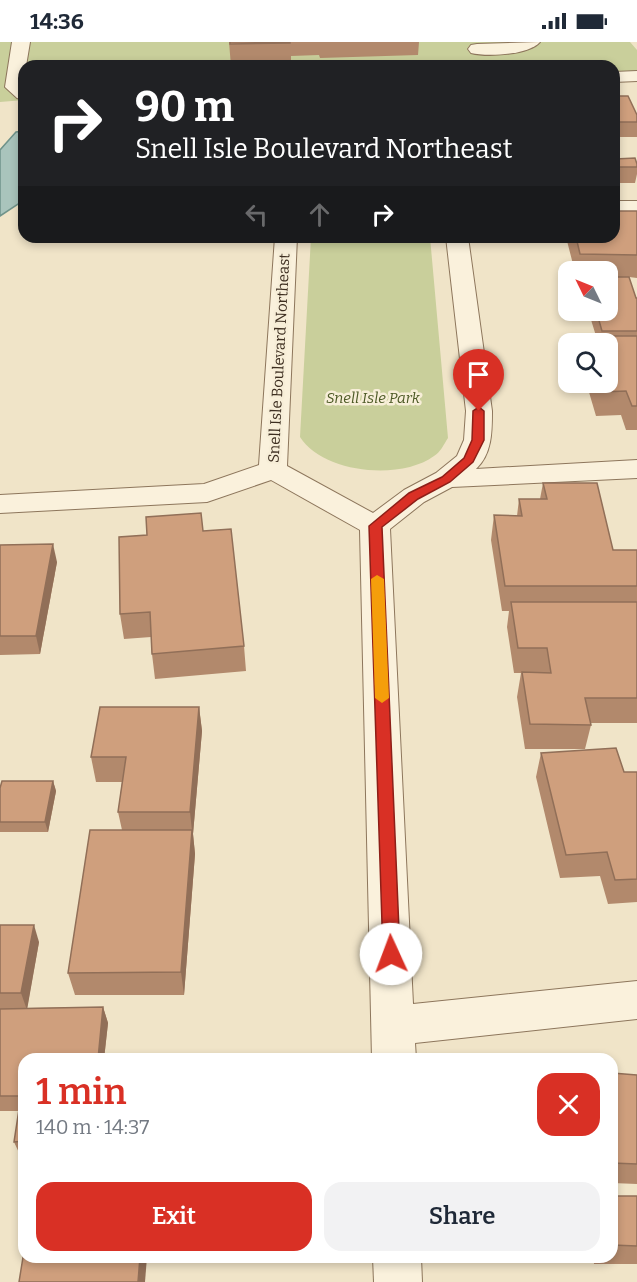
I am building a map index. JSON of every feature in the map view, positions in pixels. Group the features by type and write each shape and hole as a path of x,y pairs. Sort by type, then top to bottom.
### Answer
{"street":[{"path":"18,60 21,42"},
{"path":"477,52 514,48 531,42"},
{"path":"18,61 14,87 18,90"},
{"path":"620,77 637,76"},
{"path":"620,207 637,207"},
{"name":"Snell Isle Boulevard Northeast","path":"286,243 273,470 375,526"},
{"path":"458,243 479,411 478,440 469,460 446,480 414,496 375,526 394,1042 637,1000"},
{"path":"446,480 637,469"},
{"path":"0,504 207,493 273,470"},
{"path":"397,1263 398,1282"}],"green space":[{"path":"0,42 630,42 637,50 637,72 620,72 620,60 18,60 18,100 0,102"},
{"name":"Snell Isle Park","path":"311,243 431,243 448,438 440,451 419,464 402,469 363,469 326,459 311,449 300,437"}],"water":[{"path":"18,132 18,204 0,216 0,150"}],"building":[{"path":"230,42 290,42 290,43 230,44"},
{"path":"620,96 628,96 637,115 637,122 620,122"},
{"path":"635,158 637,167 620,167 620,159"},
{"path":"620,211 637,211 637,255 580,254 577,243 620,243"},
{"path":"618,277 629,277 637,298 637,331 602,331 599,321 618,321"},
{"path":"618,336 637,336 637,406 632,406 626,391 618,391"},
{"path":"543,483 597,483 613,550 637,550 637,586 505,586 494,515 522,516 519,499 547,499"},
{"path":"201,513 203,531 231,529 244,646 152,654 150,612 120,614 119,537 147,535 146,517"},
{"path":"53,544 36,636 0,636 0,545"},
{"path":"511,602 637,602 637,698 585,698 591,725 530,724 522,672 551,673 547,648 518,648"},
{"path":"100,707 199,707 190,812 118,812 126,757 91,757"},
{"path":"616,748 624,772 637,772 637,879 615,880 607,852 566,855 541,753"},
{"path":"2,781 53,781 45,822 0,822"},
{"path":"90,830 192,830 181,972 68,973"},
{"path":"0,925 34,925 21,993 0,993"},
{"path":"103,1007 99,1053 18,1053 18,1096 0,1096 0,1009"},
{"path":"618,1073 637,1075 637,1164 618,1163"},
{"path":"18,1116 18,1142 14,1142"},
{"path":"618,1196 637,1196 637,1246 618,1245"},
{"path":"22,1263 140,1263 138,1282 19,1282"}],"slow traffic":[{"path":"377,579 382,698"}],"route":[{"path":"391,954 375,526 414,496 446,480 469,460 478,440 479,411"}]}
